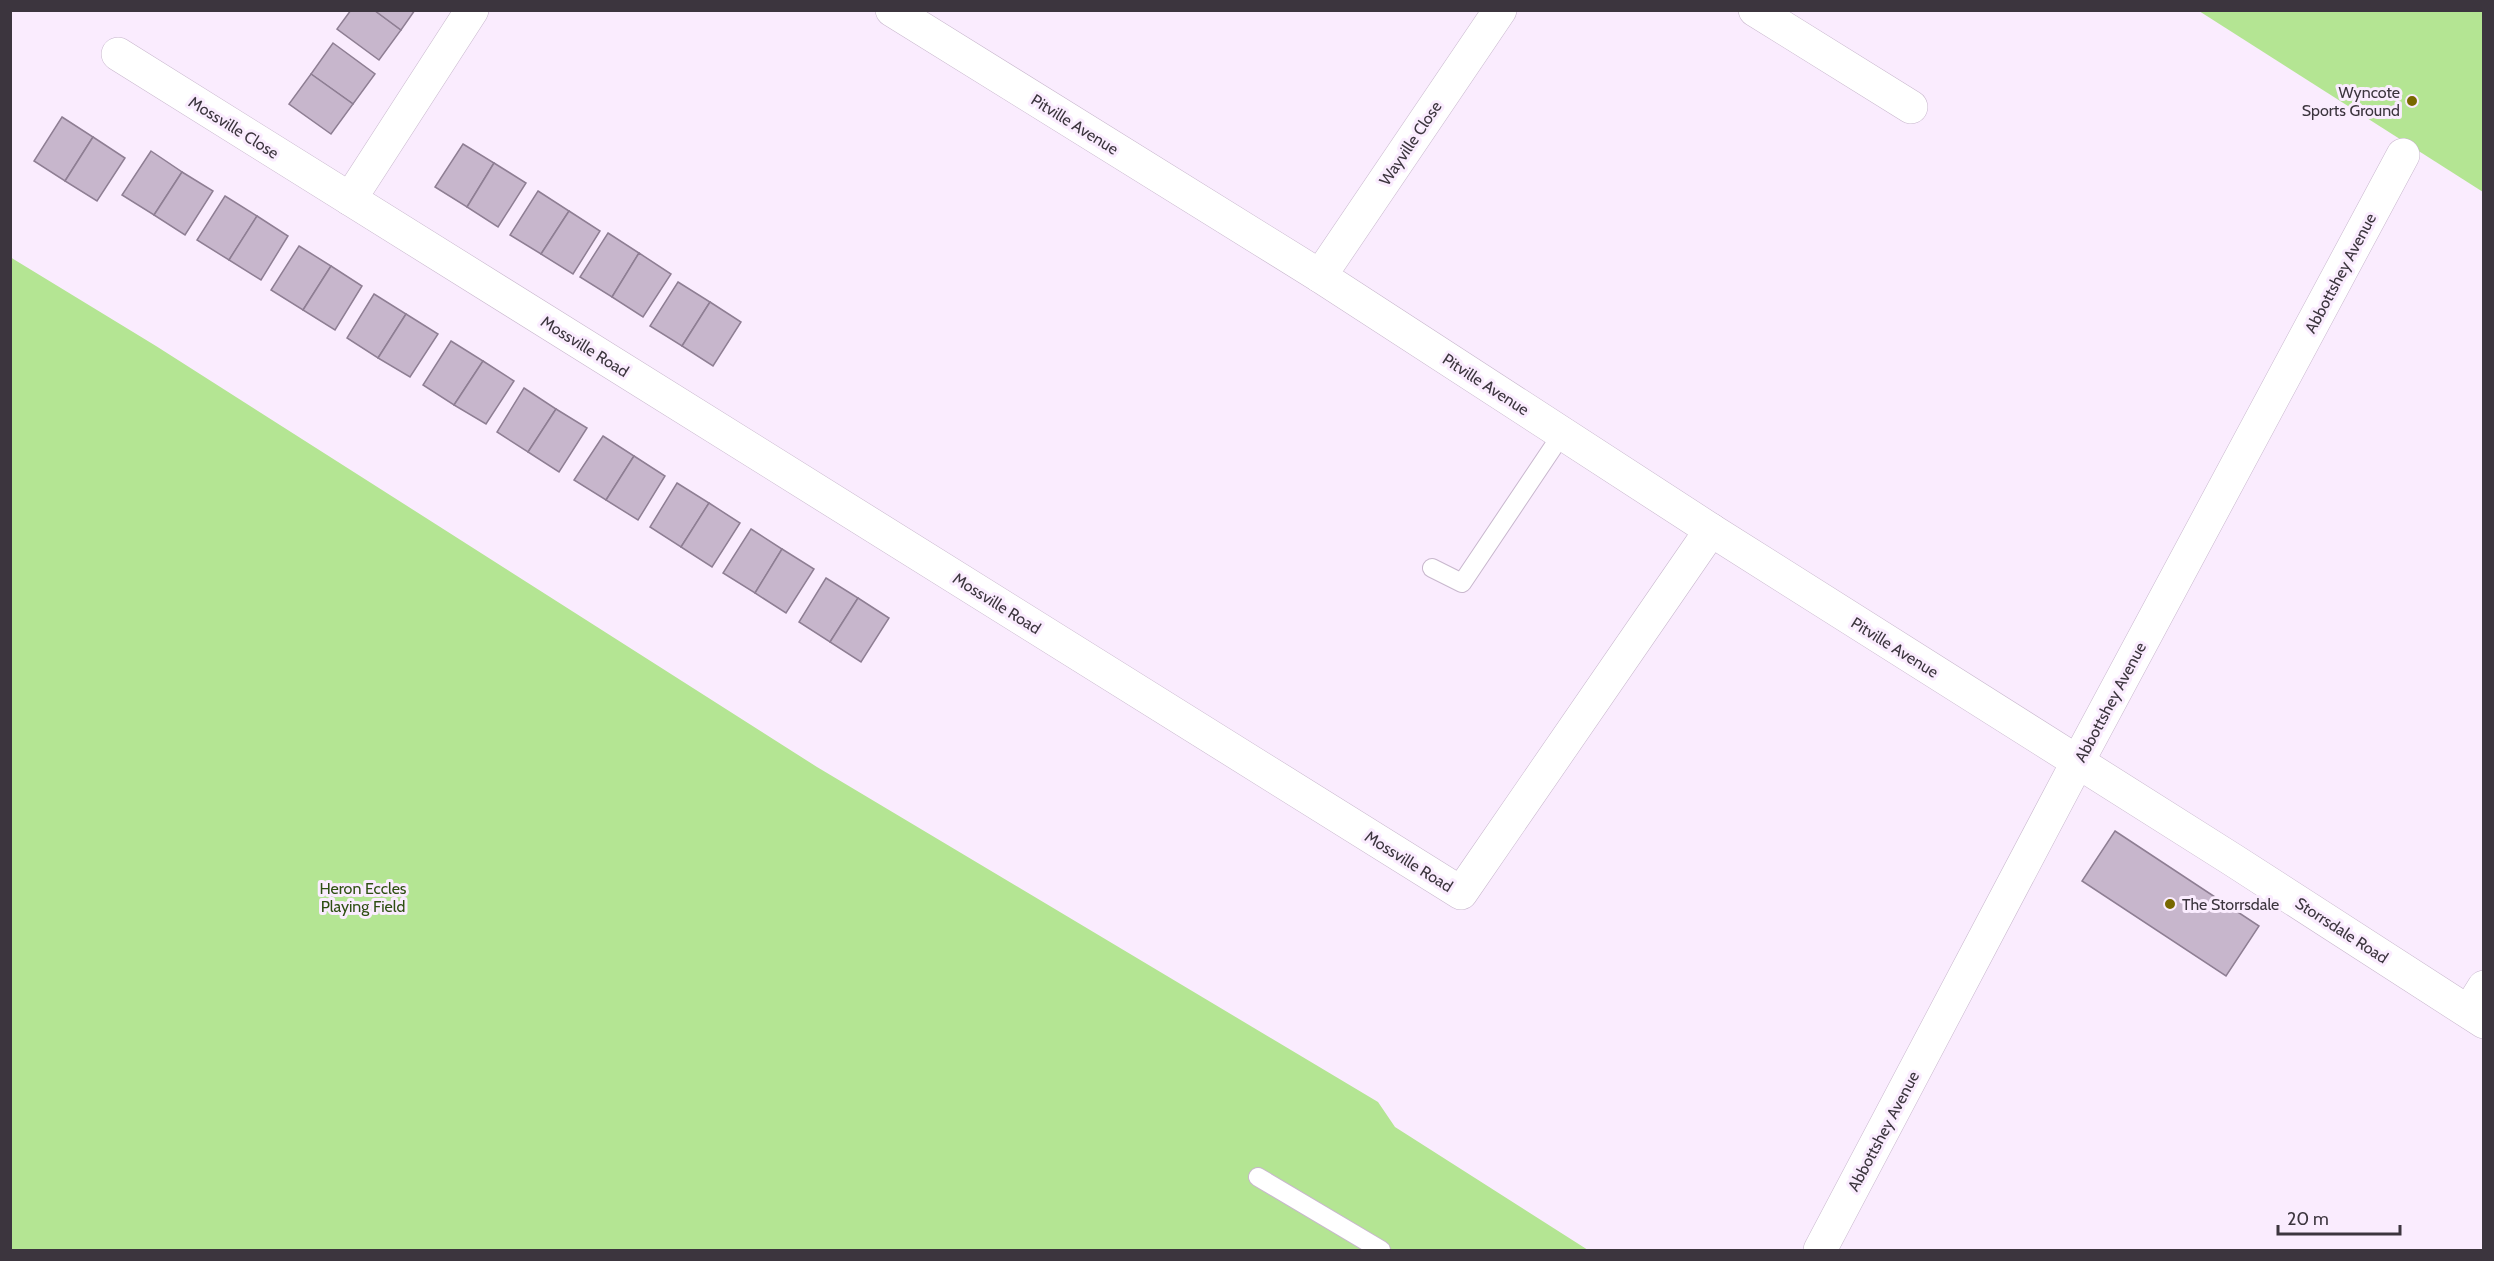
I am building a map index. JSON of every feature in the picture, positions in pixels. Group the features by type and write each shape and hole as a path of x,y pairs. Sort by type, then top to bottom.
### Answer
{"street":[{"path":"350,199 472,10"},
{"name":"Pitville Avenue","path":"892,10 1320,276 1711,530 2077,763"},
{"name":"Wayville Close","path":"1320,276 1500,10"},
{"path":"1755,10 1911,107"},
{"name":"Mossville Close","path":"118,54 350,199"},
{"name":"Abbottshey Avenue","path":"1820,1251 2077,763 2403,155"},
{"name":"Mossville Road","path":"350,199 1461,893 1711,530"},
{"name":"Storrsdale Road","path":"2077,763 2479,1007"}],"lane":[{"path":"1432,568 1462,583 1562,434"},
{"path":"1258,1178 1382,1251"}],"green space":[{"name":"Wyncote Sports Ground","path":"2199,11 2483,11 2483,192"},
{"name":"Heron Eccles Playing Field","path":"10,257 156,346 817,767 1378,1102 1395,1127 1588,1250 11,1250"}],"building":[{"path":"351,10 374,10 401,30 379,60 337,29"},
{"path":"374,10 415,10 401,30"},
{"path":"333,43 375,74 353,104 311,74"},
{"path":"311,74 353,104 331,134 289,104"},
{"path":"62,117 93,137 65,181 34,161"},
{"path":"93,137 125,158 97,201 65,181"},
{"path":"463,144 494,163 467,207 435,187"},
{"path":"151,151 182,172 154,215 122,195"},
{"path":"494,163 526,183 498,227 467,207"},
{"path":"182,172 213,191 185,235 154,215"},
{"path":"538,191 569,211 541,254 510,235"},
{"path":"225,196 257,216 229,260 197,240"},
{"path":"569,211 600,231 573,274 541,254"},
{"path":"257,216 288,236 261,280 229,260"},
{"path":"608,233 639,253 612,297 580,277"},
{"path":"299,246 331,266 303,310 271,290"},
{"path":"639,253 671,274 643,317 612,297"},
{"path":"331,266 362,286 335,330 303,310"},
{"path":"678,282 710,302 682,346 650,326"},
{"path":"374,294 406,314 378,358 347,338"},
{"path":"710,302 741,322 713,366 682,346"},
{"path":"406,314 438,334 410,377 378,358"},
{"path":"451,341 483,361 454,405 423,385"},
{"path":"483,361 514,381 486,424 454,405"},
{"path":"524,388 556,409 528,452 497,432"},
{"path":"556,409 587,428 559,472 528,452"},
{"path":"603,436 634,456 606,500 574,480"},
{"path":"634,456 665,476 638,520 606,500"},
{"path":"677,483 709,503 681,547 650,527"},
{"path":"709,503 740,523 712,567 681,547"},
{"path":"751,529 782,549 755,593 723,573"},
{"path":"782,549 814,569 786,613 755,593"},
{"path":"826,578 858,598 830,642 799,622"},
{"path":"858,598 889,618 861,662 830,642"},
{"name":"The Storrsdale","path":"2115,831 2259,926 2226,976 2082,881"}],"place":[{"name":"Wyncote Sports Ground","path":"2412,101"},
{"name":"The Storrsdale","path":"2170,904"}]}
